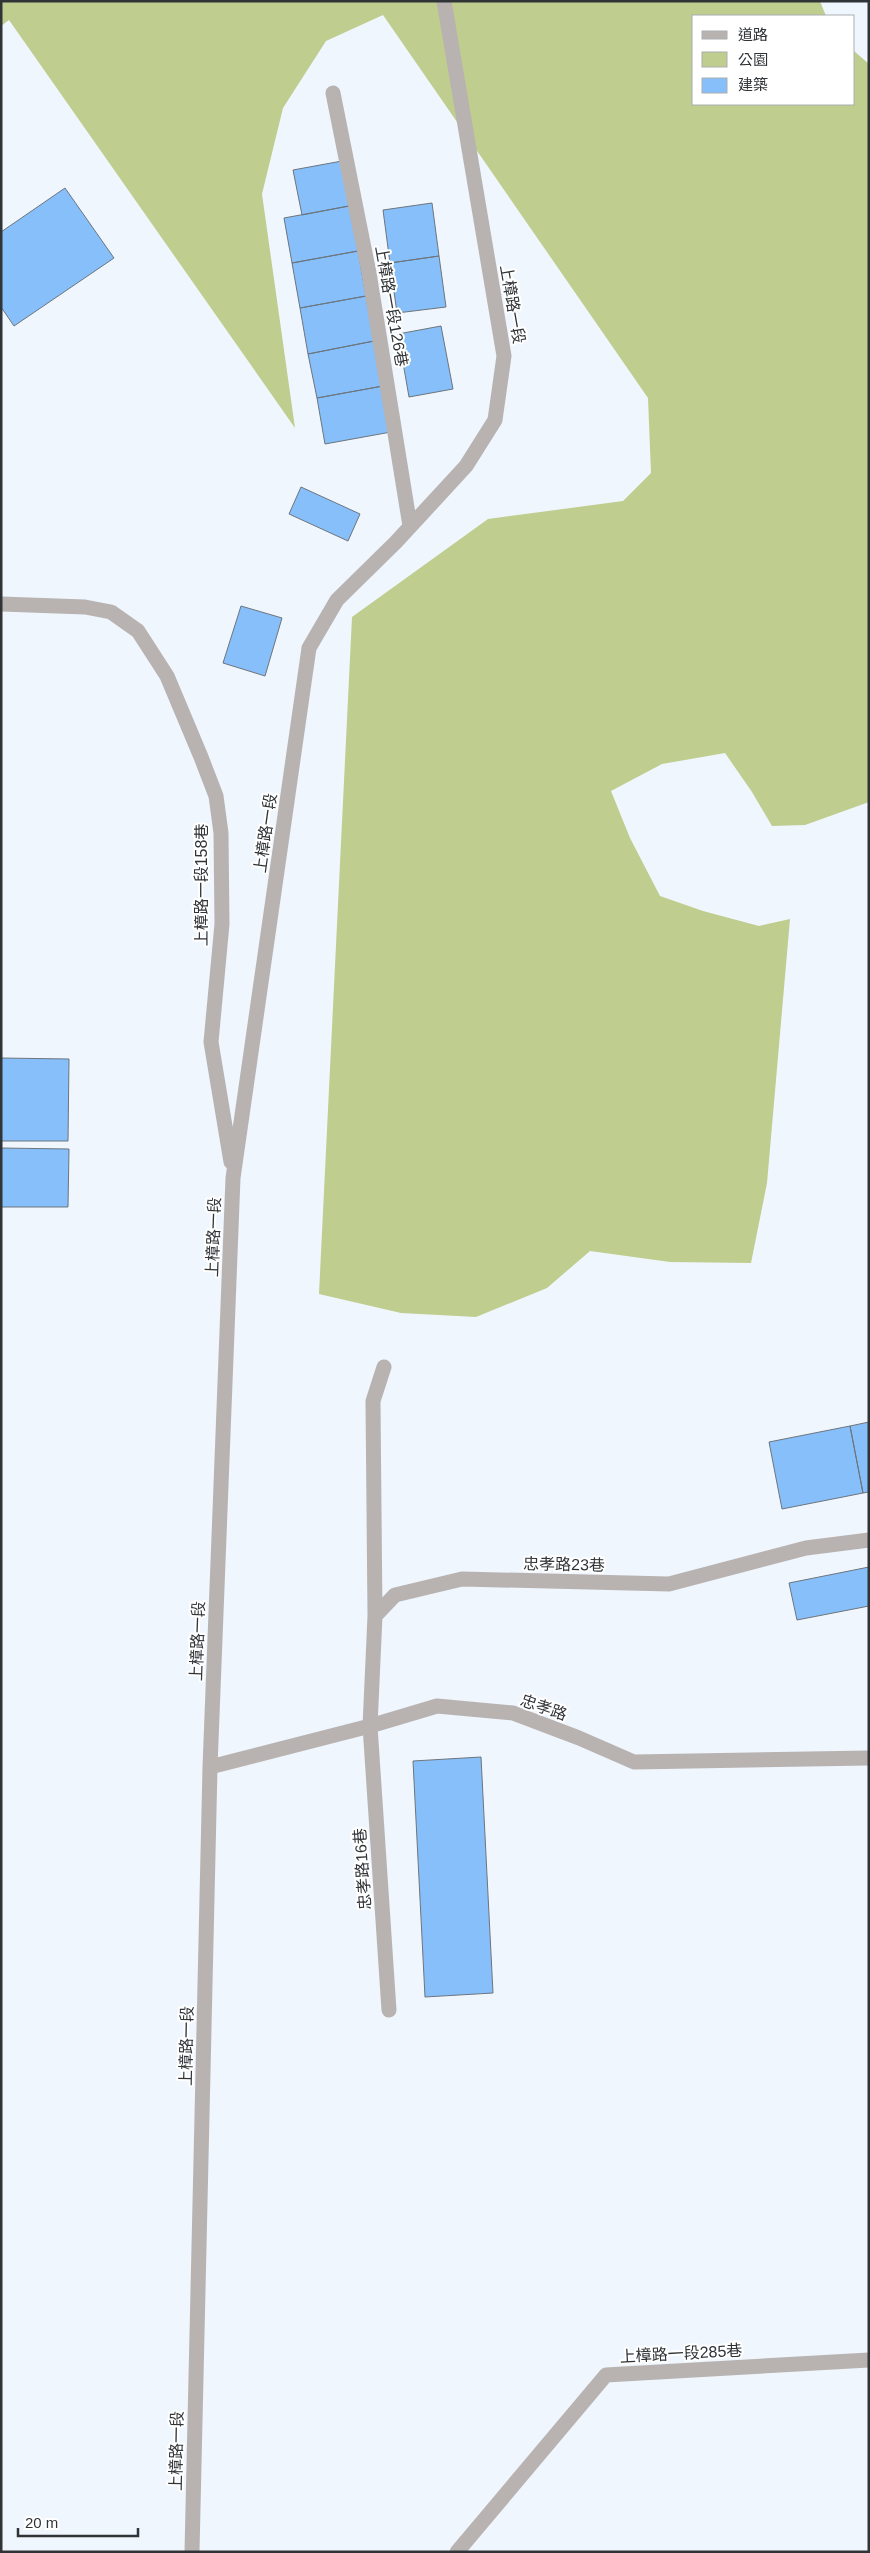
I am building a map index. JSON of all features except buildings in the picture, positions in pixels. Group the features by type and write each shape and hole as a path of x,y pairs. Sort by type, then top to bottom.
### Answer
{"street":[{"name":"上樟路一段","path":"192,2552 210,1767 233,1178 309,648 337,600 466,466 495,420 504,356 444,1"},
{"name":"上樟路一段126巷","path":"333,93 369,273 410,526"},
{"name":"上樟路一段158巷","path":"1,604 85,607 111,612 138,631 167,676 201,757 216,796 221,832 222,924 211,1042 233,1178"},
{"path":"370,1726 375,1616 373,1401 384,1367"},
{"name":"忠孝路23巷","path":"375,1616 395,1595 462,1579 669,1584 806,1548 869,1540"},
{"name":"忠孝路","path":"210,1767 370,1726 437,1706 513,1714 579,1738 634,1762 869,1758"},
{"name":"忠孝路16巷","path":"370,1726 389,2010"},
{"name":"上樟路一段285巷","path":"457,2552 606,2375 869,2360"}],"green space":[{"path":"1,1 820,1 826,15 692,15 692,105 855,105 855,52 869,64 869,802 805,825 772,826 752,792 725,753 662,764 611,791 630,838 660,896 703,911 759,926 790,919 767,1183 751,1263 670,1262 590,1251 547,1288 476,1317 401,1313 319,1294 352,617 488,519 623,501 651,473 648,398 383,15 326,41 283,108 262,194 295,428 9,20 1,26"}]}
